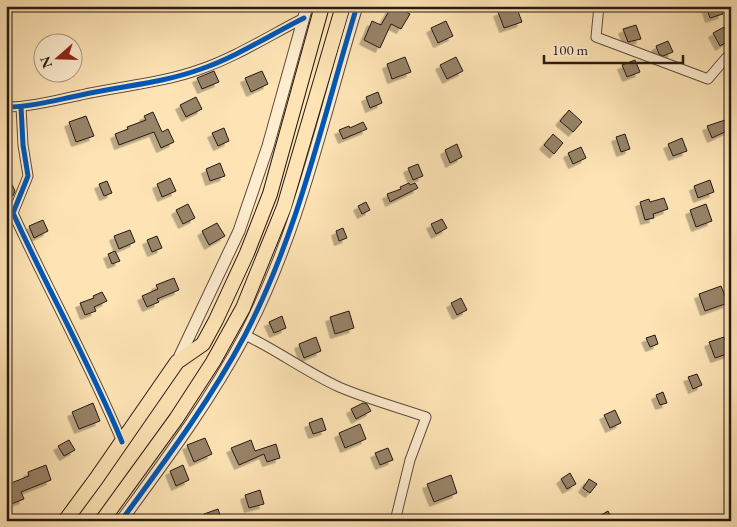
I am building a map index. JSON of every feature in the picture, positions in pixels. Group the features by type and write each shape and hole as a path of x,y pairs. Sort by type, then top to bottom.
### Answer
{"highway":[{"path":"65,521 177,362 204,344 248,253 270,194 322,6"},
{"path":"102,521 176,419 213,362 243,308 284,207 343,6"}],"street":[{"path":"177,362 239,231 268,146 307,6"},
{"path":"121,521 206,402 245,335 268,285 295,219 357,6"},
{"path":"599,6 596,37 708,79 726,58 731,57"},
{"path":"6,107 21,107 171,78 202,69 304,18"},
{"path":"21,107 22,145 28,176 14,213 39,270 67,324 122,442"},
{"path":"245,335 265,345 296,365 338,386 426,417 410,460 395,521"}],"building":[{"path":"392,6 396,6 410,14 401,29 391,24 380,48 364,40 372,21 381,25"},
{"path":"516,6 522,22 504,28 498,12"},
{"path":"706,6 721,6 723,14 710,18"},
{"path":"446,21 453,36 438,43 431,28"},
{"path":"636,25 641,39 628,42 623,29"},
{"path":"724,27 730,40 720,46 713,33"},
{"path":"668,41 673,52 663,56 659,54 656,46"},
{"path":"405,57 411,72 392,79 387,64"},
{"path":"456,57 463,71 447,79 440,65"},
{"path":"635,60 640,72 627,77 622,65"},
{"path":"214,71 219,82 202,89 197,78"},
{"path":"262,71 268,84 251,92 245,78"},
{"path":"378,92 382,103 370,108 366,97"},
{"path":"196,97 202,109 186,117 180,105"},
{"path":"569,110 582,122 573,132 560,121"},
{"path":"153,112 162,132 168,129 174,142 161,148 154,132 119,145 115,134 146,120 144,116"},
{"path":"86,116 94,136 76,142 69,122"},
{"path":"731,118 731,129 712,138 707,126"},
{"path":"363,122 367,129 343,139 339,130 349,126 350,128"},
{"path":"224,128 229,141 218,146 212,133"},
{"path":"553,134 563,143 554,154 544,145"},
{"path":"625,134 630,149 621,152 616,137"},
{"path":"682,138 687,151 673,156 668,144"},
{"path":"457,144 462,157 450,163 445,150"},
{"path":"581,147 586,158 573,164 568,153"},
{"path":"220,163 225,176 210,181 206,169"},
{"path":"418,164 423,176 413,180 408,168"},
{"path":"6,171 15,191 13,196 6,199"},
{"path":"170,178 176,191 162,197 157,184"},
{"path":"710,180 714,192 698,198 694,186"},
{"path":"107,181 112,193 104,196 99,184"},
{"path":"409,183 410,185 415,183 418,188 390,202 387,194 401,189 400,187"},
{"path":"664,198 668,209 653,214 654,218 645,220 640,202 649,199 650,202"},
{"path":"366,202 370,210 362,214 358,206"},
{"path":"188,204 195,218 183,224 176,210"},
{"path":"706,204 712,221 696,227 690,210"},
{"path":"442,219 447,228 436,234 431,224"},
{"path":"43,220 48,231 34,238 29,226"},
{"path":"217,223 225,236 209,245 202,231"},
{"path":"343,228 347,238 339,241 336,231"},
{"path":"130,230 135,242 119,249 114,236"},
{"path":"157,236 162,248 152,252 147,240"},
{"path":"115,251 120,261 112,264 108,254"},
{"path":"174,278 179,290 157,299 159,302 147,307 142,296 158,289 156,285"},
{"path":"721,286 728,303 705,311 699,294"},
{"path":"102,292 107,301 94,307 96,311 85,315 80,303 94,298 93,296"},
{"path":"461,298 467,310 457,315 451,303"},
{"path":"349,311 354,328 335,334 330,317"},
{"path":"282,316 286,328 274,333 269,322"},
{"path":"655,335 658,344 650,347 646,338"},
{"path":"316,337 321,351 304,358 299,344"},
{"path":"724,337 730,353 715,358 709,342"},
{"path":"697,374 702,385 693,389 688,377"},
{"path":"663,392 667,403 660,405 656,395"},
{"path":"93,403 100,421 79,429 72,412"},
{"path":"363,403 367,404 371,411 356,419 351,409"},
{"path":"615,410 621,423 610,428 604,415"},
{"path":"322,418 326,430 313,434 309,423"},
{"path":"360,424 366,439 345,448 339,433"},
{"path":"205,438 212,454 194,462 187,445"},
{"path":"69,440 75,450 64,456 58,446"},
{"path":"251,440 255,451 276,444 280,458 267,462 264,454 239,465 231,448"},
{"path":"388,448 393,460 380,465 375,453"},
{"path":"46,465 51,480 21,492 24,499 6,506 6,485 29,476 28,472"},
{"path":"183,465 189,480 176,486 170,471"},
{"path":"570,473 576,484 567,489 561,479"},
{"path":"451,475 457,493 434,502 427,484"},
{"path":"589,479 597,484 590,493 583,488"},
{"path":"260,490 264,504 249,508 245,495"},
{"path":"218,509 222,521 207,521 204,514"},
{"path":"608,511 613,521 591,521"}],"cycle path":[{"path":"121,521 217,383 245,335 264,296 295,215 357,6"},
{"path":"6,107 44,103 187,74 227,58 304,18"},
{"path":"21,107 23,145 28,176 13,213 110,413 122,442"}]}
